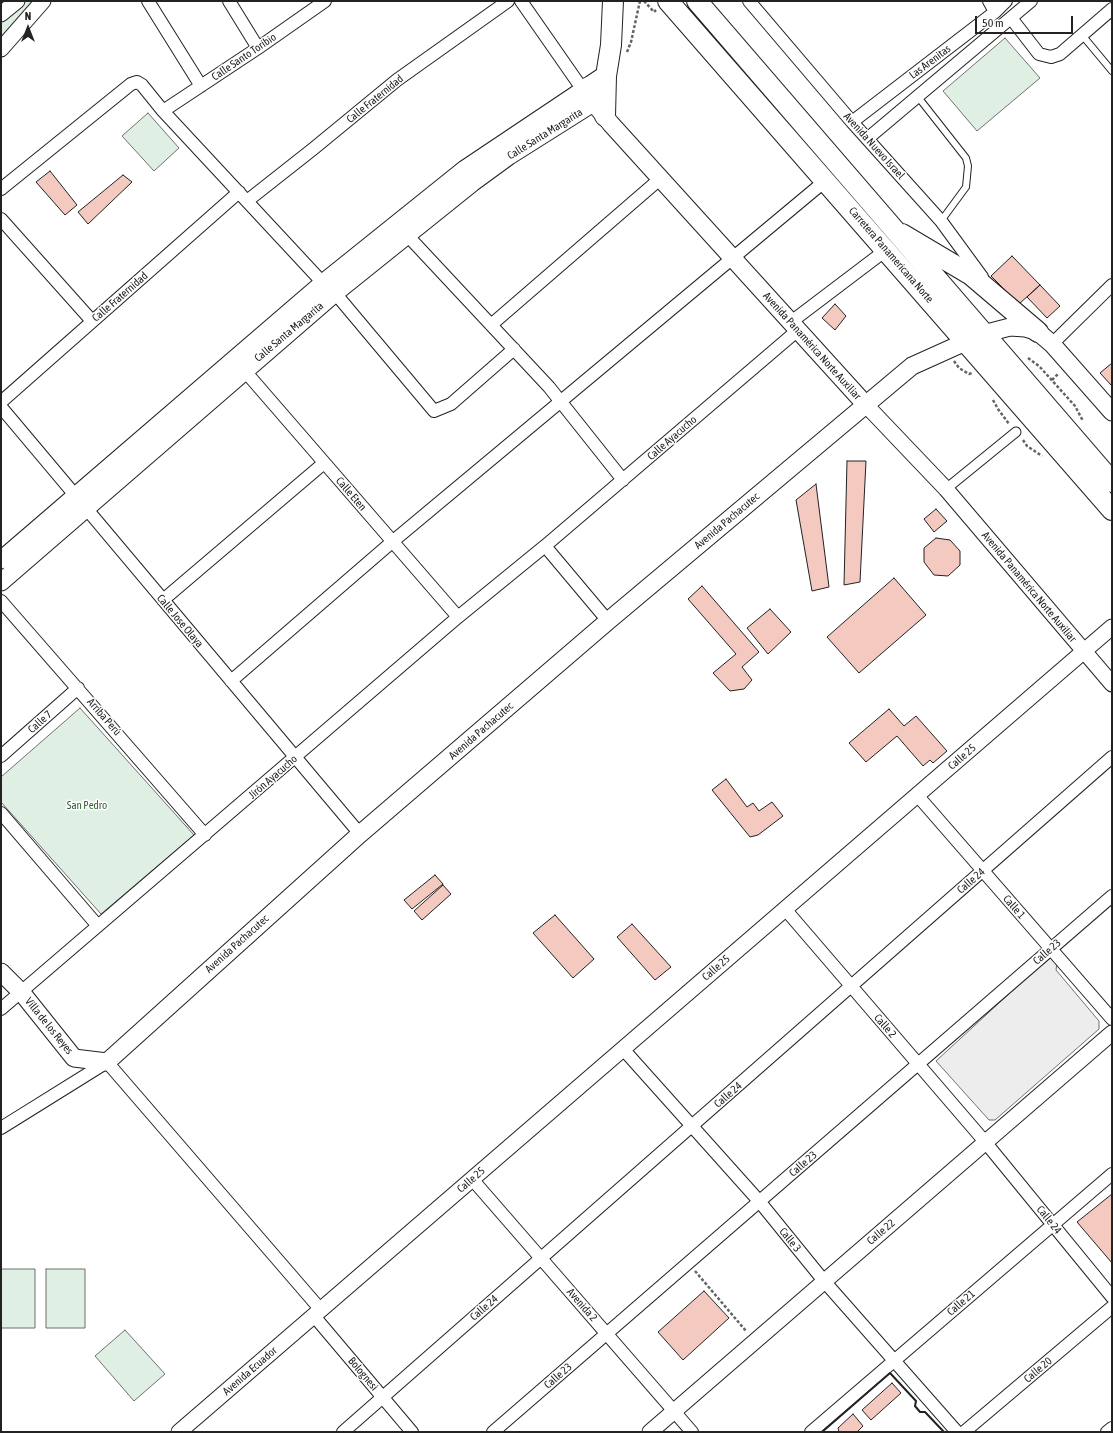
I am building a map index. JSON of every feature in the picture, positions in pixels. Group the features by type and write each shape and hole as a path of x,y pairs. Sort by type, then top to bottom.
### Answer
{"highway":[{"path":"594,103 606,76 611,45 613,1"},
{"name":"Carretera Panamericana Norte","path":"697,1 892,228 974,337 1112,510"},
{"name":"Carretera Panamericana Norte","path":"661,7 825,181 886,250 974,337 1112,482"},
{"path":"594,103 606,76"},
{"path":"892,228 923,245 971,275 1045,338"}],"main road":[{"name":"Avenida Panamérica Norte Auxiliar","path":"594,103 865,404"},
{"name":"Calle Santa Margarita","path":"1,560 80,502 244,370 329,288 407,235 509,156 594,103"},
{"name":"Calle Santa Margarita","path":"1,582 80,502 465,169 594,103"},
{"name":"Avenida Pachacutec","path":"107,1062 360,834 608,621 912,366 974,337 1010,327 1025,328 1045,338"},
{"path":"1045,338 1112,412"},
{"name":"Villa de los Reyes","path":"1,972 22,993 74,1058 107,1062"}],"street":[{"path":"1,14 17,1"},
{"path":"1,49 43,1"},
{"path":"148,1 201,86"},
{"path":"229,1 258,48"},
{"name":"Calle Santo Toribio","path":"163,111 258,48 325,1"},
{"name":"Calle Fraternidad","path":"1,402 92,321 243,197 314,150 397,80 508,1"},
{"name":"Avenida Panamérica Norte Auxiliar","path":"521,1 594,103"},
{"name":"Avenida Nuevo Israel","path":"749,1 852,122 941,221 995,295"},
{"path":"989,1 995,12"},
{"name":"Las Arenitas","path":"852,122 995,12 1006,1"},
{"path":"867,139 1031,1"},
{"path":"1011,18 1039,54 1047,57 1060,54 1112,9"},
{"path":"1,189 131,84 136,82 142,85 163,111 329,288 434,411 451,404 514,349"},
{"path":"491,325 661,178"},
{"path":"231,680 560,400 825,181"},
{"path":"1,219 92,321"},
{"path":"407,235 560,400 623,480"},
{"name":"Calle Ayacucho","path":"546,546 623,480 794,326 886,250"},
{"path":"1045,338 1112,285"},
{"name":"Calle Eten","path":"244,370 458,617"},
{"name":"Avenida Panamérica Norte Auxiliar","path":"865,404 946,490 1112,684"},
{"name":"Calle Jose Olaya","path":"1,407 360,834"},
{"path":"946,490 1016,432"},
{"path":"163,600 324,463"},
{"path":"546,546 608,621"},
{"name":"Jirón Ayacucho","path":"1,1009 22,993 458,617 546,546"},
{"name":"Arriba Perú","path":"1,601 205,835"},
{"name":"Calle 25","path":"317,1313 1112,627"},
{"name":"Calle 7","path":"1,756 78,688"},
{"name":"Calle 24","path":"343,1432 1112,757"},
{"name":"Calle 1","path":"917,795 1112,1019"},
{"path":"1,813 98,926"},
{"name":"Calle 23","path":"493,1432 1112,896"},
{"name":"Calle 2","path":"784,909 986,1143"},
{"name":"Calle 22","path":"650,1432 1112,1033"},
{"name":"Calle 3","path":"623,1049 759,1202 824,1281 957,1432"},
{"name":"Avenida Pachacutec","path":"1,1128 107,1062"},
{"name":"Bolognesi","path":"107,1062 317,1313 412,1432"},
{"name":"Calle 24","path":"986,1143 1112,1297"},
{"name":"Calle 21","path":"811,1432 1112,1174"},
{"name":"Avenida 2","path":"472,1179 692,1432"},
{"name":"Calle 20","path":"964,1432 1112,1308"},
{"name":"Avenida Ecuador","path":"179,1432 317,1313"},
{"path":"1107,1432 1112,1428"}],"lane":[{"path":"1082,35 1112,70"},
{"path":"918,97 966,158 966,187 941,221"}],"path":[{"path":"644,1 661,7"},
{"path":"1022,355 1039,366 1052,380 1075,406 1084,424"},
{"path":"1052,380 1062,370"},
{"path":"688,1263 754,1341"}],"green space":[{"path":"26,1 34,1 1,41 1,22"},
{"path":"1005,38 1040,78 977,131 943,91"},
{"path":"148,113 179,148 154,171 122,136"},
{"name":"San Pedro","path":"80,708 194,835 101,914 1,802 1,777"},
{"path":"1,1269 35,1269 35,1328 1,1328"},
{"path":"46,1269 85,1269 85,1328 46,1328"},
{"path":"125,1330 165,1374 134,1401 95,1356"}],"shaded area":[{"path":"1049,957 1057,963 1056,970 1099,1021 1099,1029 995,1120 989,1120 936,1061"}],"building":[{"path":"50,171 77,205 65,215 36,182"},
{"path":"123,175 132,182 88,224 78,212"},
{"path":"1012,256 1040,285 1019,304 991,276"},
{"path":"1040,285 1060,306 1047,318 1027,297"},
{"path":"835,304 846,316 835,330 822,318"},
{"path":"1112,363 1112,386 1100,373"},
{"path":"847,461 866,461 860,582 844,585"},
{"path":"816,484 829,587 812,591 796,500"},
{"path":"936,509 947,521 934,532 924,519"},
{"path":"936,538 950,540 960,551 960,565 948,576 934,575 924,562 924,548"},
{"path":"894,578 926,615 859,673 827,637"},
{"path":"702,586 759,652 742,667 752,680 744,689 730,691 713,673 736,654 688,599"},
{"path":"770,609 791,632 768,654 747,628"},
{"path":"889,709 904,726 916,716 947,751 933,763 930,760 923,766 897,736 866,762 849,743"},
{"path":"726,779 747,807 753,803 759,811 772,802 783,816 758,835 750,837 712,790"},
{"path":"435,875 443,884 412,909 404,900"},
{"path":"443,885 451,894 422,920 414,911"},
{"path":"555,915 594,959 573,978 533,933"},
{"path":"632,924 671,967 655,980 617,937"},
{"path":"1112,1194 1112,1263 1077,1222"},
{"path":"704,1291 729,1318 683,1360 658,1332"},
{"path":"892,1383 901,1393 871,1420 862,1410"},
{"path":"853,1414 863,1426 857,1432 839,1432 838,1428"}],"wall":[{"path":"822,1432 890,1373 916,1401 915,1406 920,1412 925,1412 944,1432"}]}
